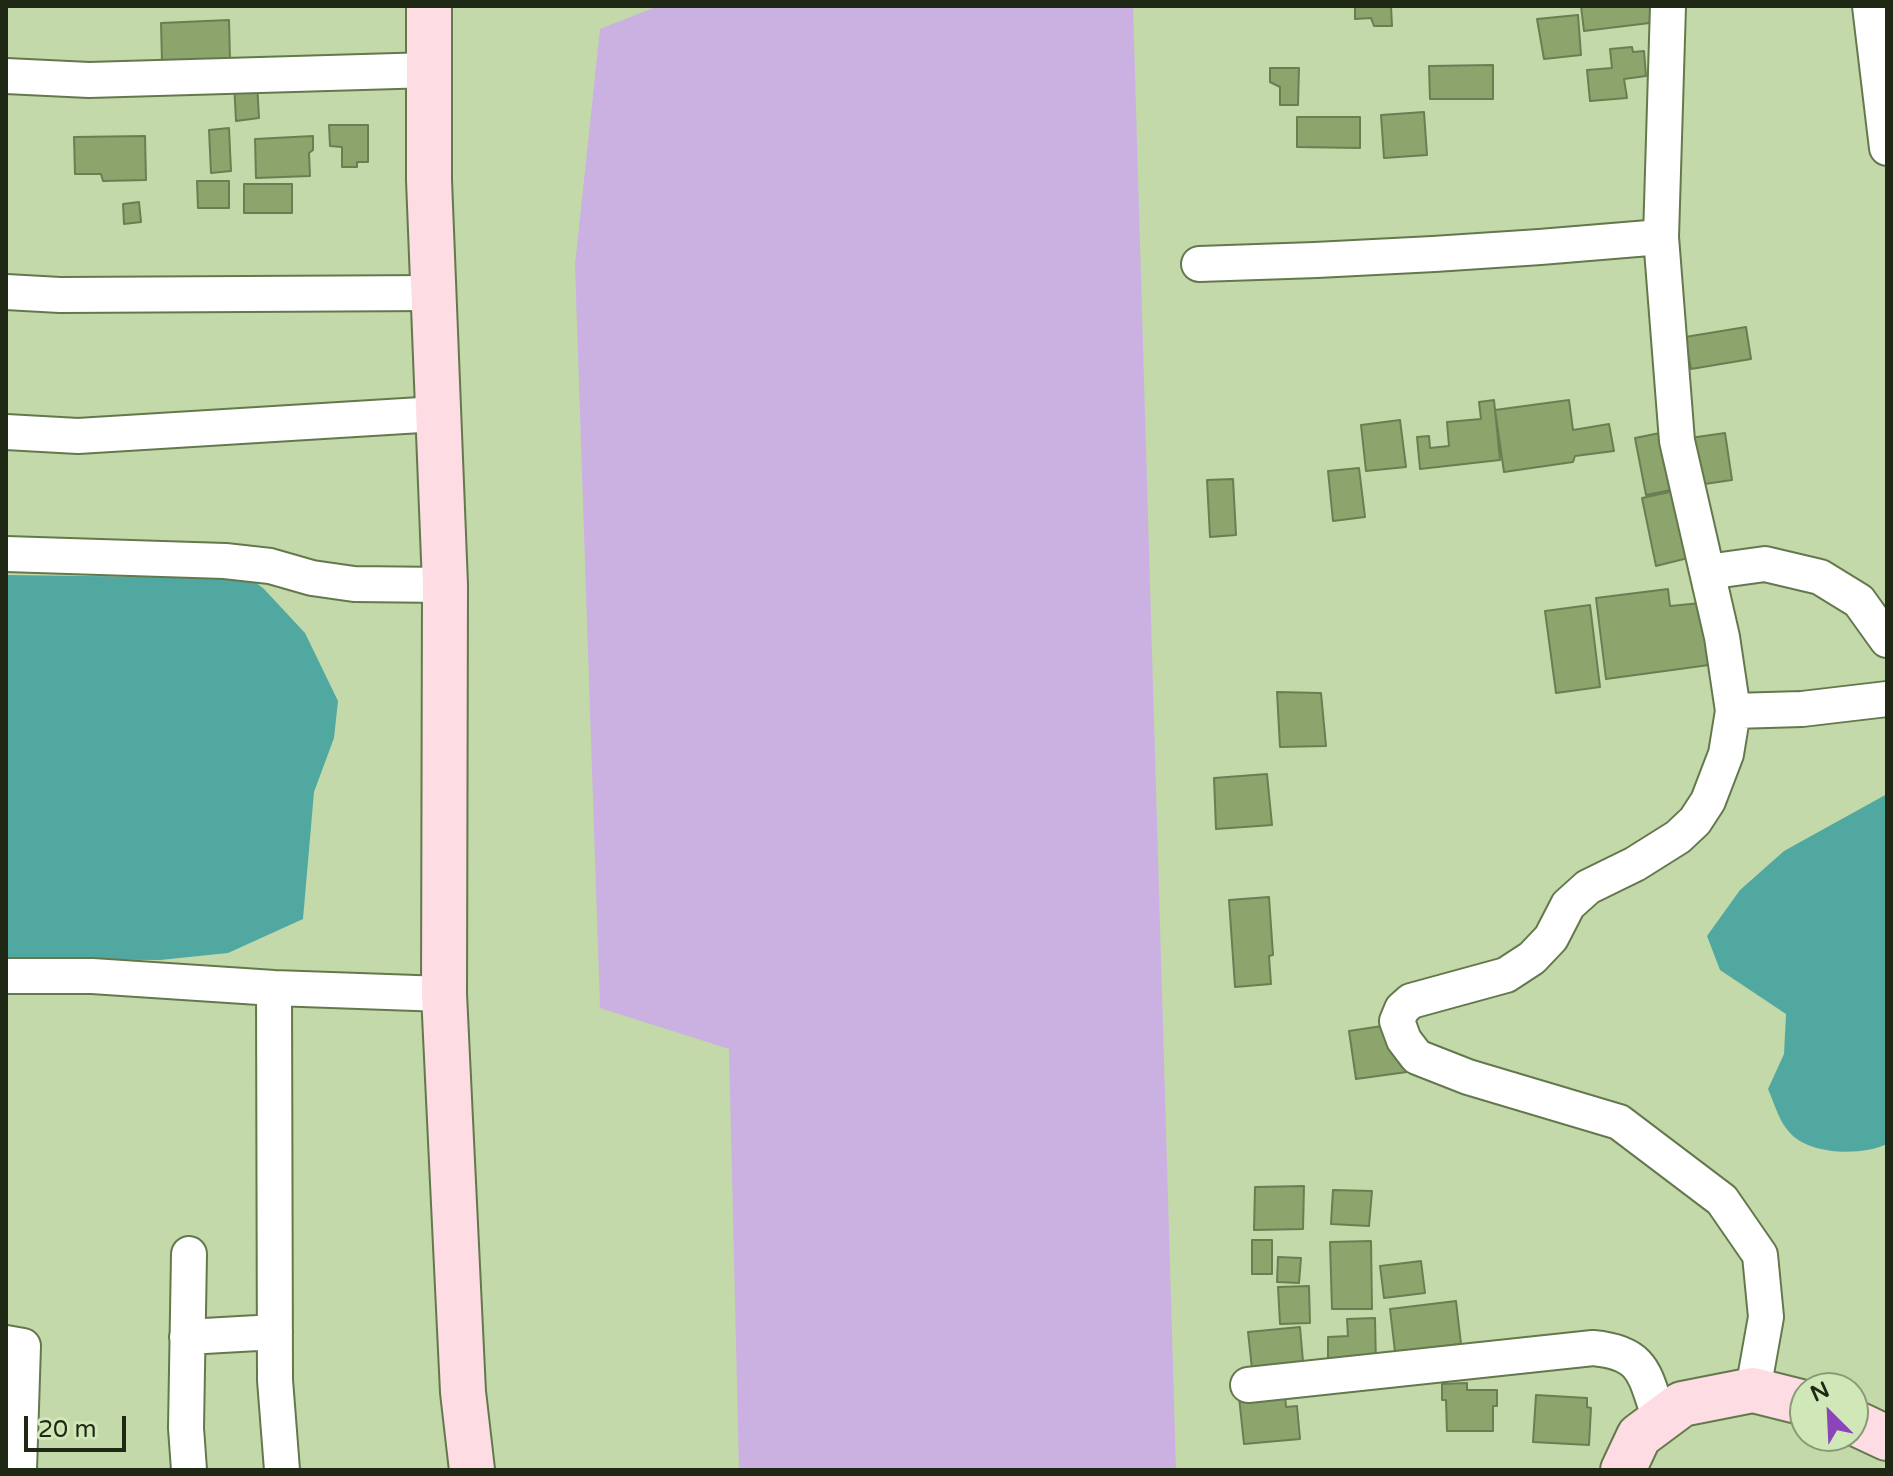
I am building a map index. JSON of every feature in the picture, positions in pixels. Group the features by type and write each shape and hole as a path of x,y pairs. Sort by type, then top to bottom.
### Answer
{"street":[{"path":"429,6 429,180 445,585 444,994 463,1392 472,1470"},
{"path":"1668,6 1661,237 1677,441 1722,637 1733,711 1726,754 1708,801 1695,821 1678,837 1635,864 1588,887 1568,905 1551,938 1532,958 1506,975 1411,1001 1402,1009 1397,1021 1404,1040 1417,1057 1468,1077 1619,1122 1722,1200 1760,1255 1766,1317 1753,1390"},
{"path":"1870,6 1887,148"},
{"path":"6,76 89,80 431,70"},
{"path":"1199,264 1396,258 1661,237"},
{"path":"6,292 60,295 433,293"},
{"path":"6,432 78,436 437,414"},
{"path":"6,554 225,561 270,566 312,578 354,584 445,585"},
{"path":"1707,572 1765,564 1820,577 1859,601 1887,640"},
{"path":"1733,711 1802,709 1887,699"},
{"path":"6,976 92,976 274,988 444,994"},
{"path":"274,988 275,1332 277,1420 282,1470"},
{"path":"189,1254 186,1428 189,1470"},
{"path":"187,1337 275,1332"},
{"path":"6,1343 23,1346 19,1470"},
{"path":"1248,1385 1593,1348 1626,1354 1641,1367 1660,1419"},
{"path":"1623,1470 1639,1436 1682,1404 1753,1390 1789,1399"}],"shaded area":[{"path":"658,6 1133,6 1176,1470 739,1470 729,1049 600,1008 575,265 600,29"}],"water":[{"path":"6,575 250,578 305,633 338,701 334,738 314,792 303,919 228,953 160,960 6,959"},
{"path":"1887,794 1887,1144 1851,1152 1824,1150 1791,1134 1780,1119 1768,1089 1784,1054 1786,1014 1720,970 1707,936 1740,890 1784,851"}],"building":[{"path":"1355,6 1391,6 1392,26 1374,26 1371,18 1355,19"},
{"path":"1581,6 1656,6 1658,22 1584,31"},
{"path":"1578,15 1581,55 1544,59 1537,19"},
{"path":"229,20 230,59 162,62 161,23"},
{"path":"1632,47 1633,52 1644,51 1646,76 1624,79 1627,98 1590,101 1587,70 1612,68 1610,49"},
{"path":"1493,65 1493,99 1430,99 1429,66"},
{"path":"1270,68 1299,68 1298,105 1280,105 1280,87 1270,82"},
{"path":"234,82 257,82 259,118 236,121"},
{"path":"1424,112 1427,155 1384,158 1381,115"},
{"path":"1297,117 1360,117 1360,148 1297,147"},
{"path":"329,125 368,125 368,162 357,162 357,167 342,167 342,147 330,146"},
{"path":"229,128 231,171 211,173 209,130"},
{"path":"145,136 146,180 103,181 101,174 75,174 74,137"},
{"path":"313,136 313,150 309,153 310,176 256,178 255,139"},
{"path":"197,181 229,181 229,208 198,208"},
{"path":"244,184 292,184 292,213 244,213"},
{"path":"139,202 141,222 124,224 123,204"},
{"path":"1746,327 1751,359 1691,369 1685,337"},
{"path":"1494,400 1500,460 1420,469 1417,437 1429,436 1430,448 1449,446 1447,422 1481,419 1479,402"},
{"path":"1569,400 1573,430 1609,424 1614,451 1575,456 1573,462 1504,472 1495,410"},
{"path":"1400,420 1406,467 1366,471 1361,425"},
{"path":"1660,433 1671,490 1646,495 1635,438"},
{"path":"1725,433 1732,480 1698,485 1690,438"},
{"path":"1359,468 1365,517 1333,521 1328,471"},
{"path":"1233,479 1236,535 1210,537 1207,480"},
{"path":"1674,491 1688,558 1656,566 1642,498"},
{"path":"1668,589 1670,606 1701,603 1709,665 1606,679 1596,598"},
{"path":"1590,605 1600,687 1556,693 1545,611"},
{"path":"1277,692 1321,693 1326,746 1280,747"},
{"path":"1267,774 1272,825 1216,829 1214,778"},
{"path":"1269,897 1273,955 1269,956 1271,984 1235,987 1229,900"},
{"path":"1395,1024 1407,1072 1356,1079 1349,1031"},
{"path":"1304,1186 1303,1229 1254,1230 1255,1187"},
{"path":"1333,1190 1372,1191 1369,1226 1331,1224"},
{"path":"1252,1240 1272,1240 1272,1274 1252,1274"},
{"path":"1371,1241 1372,1309 1332,1309 1330,1242"},
{"path":"1278,1257 1301,1258 1299,1283 1277,1282"},
{"path":"1421,1261 1425,1293 1384,1298 1380,1266"},
{"path":"1309,1286 1310,1323 1280,1324 1278,1287"},
{"path":"1456,1301 1461,1344 1395,1352 1390,1309"},
{"path":"1375,1318 1376,1367 1328,1368 1328,1337 1348,1336 1347,1319"},
{"path":"1300,1327 1304,1373 1253,1378 1248,1332"},
{"path":"1467,1383 1467,1390 1497,1390 1497,1406 1493,1406 1493,1431 1447,1431 1442,1384"},
{"path":"1285,1393 1286,1407 1297,1406 1300,1439 1244,1444 1239,1397"},
{"path":"1536,1395 1587,1398 1587,1407 1591,1408 1589,1445 1533,1442"}]}
